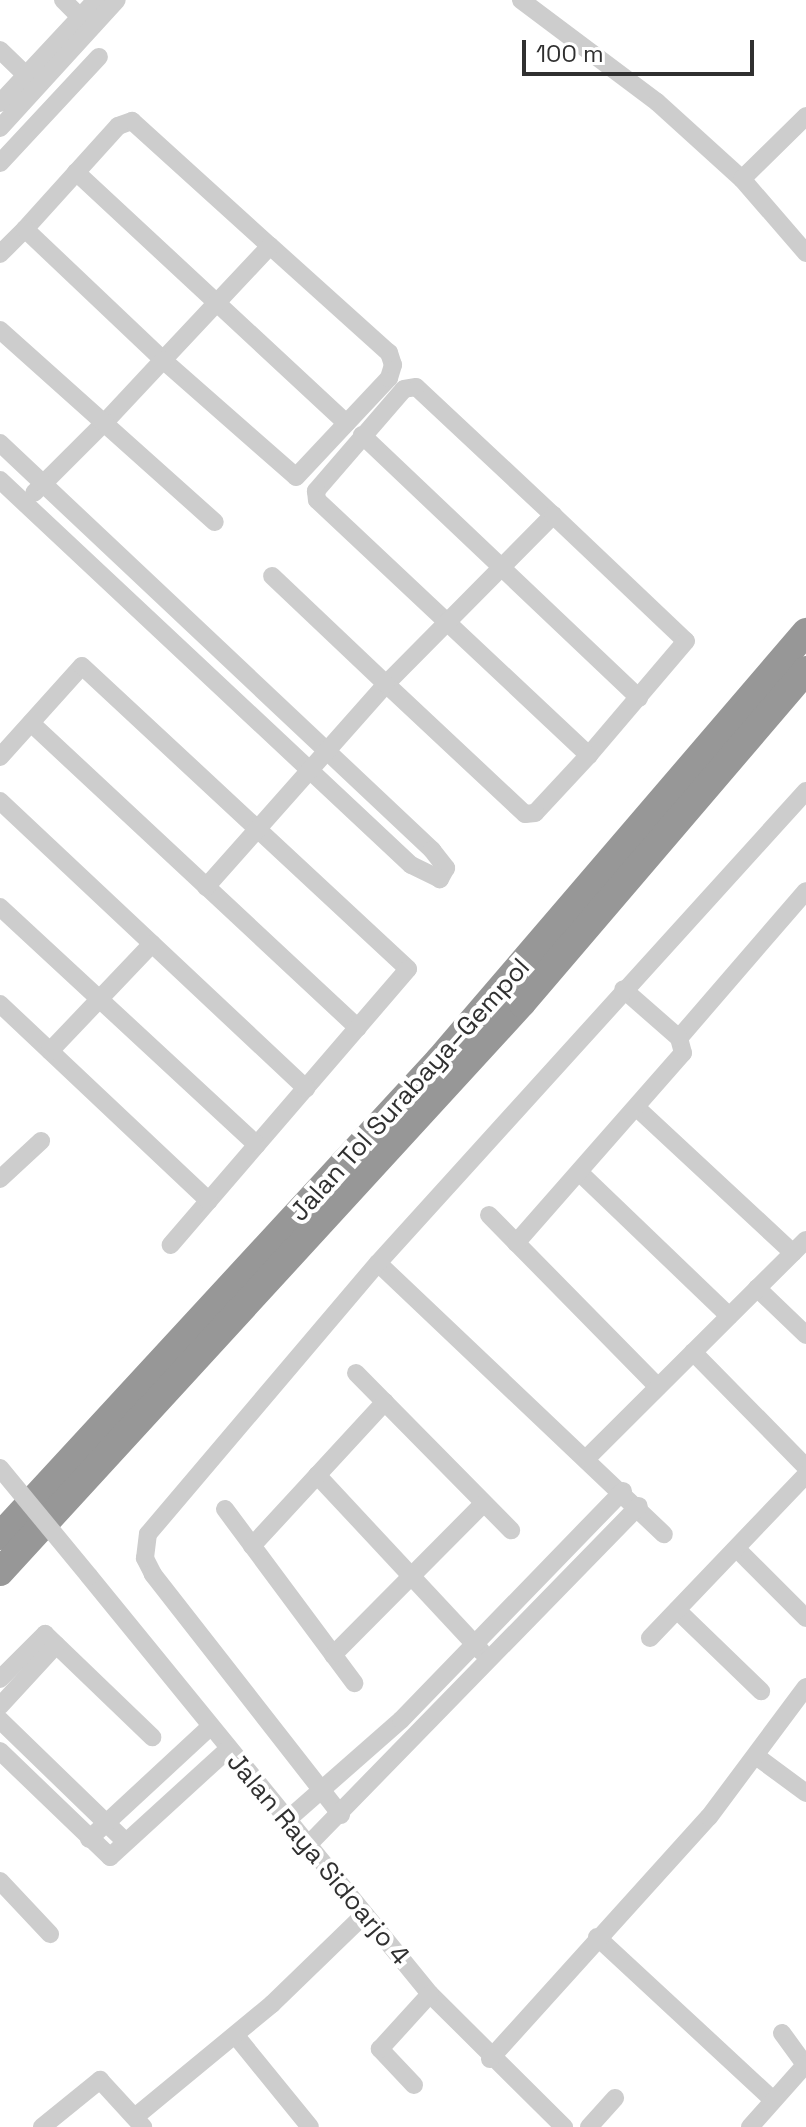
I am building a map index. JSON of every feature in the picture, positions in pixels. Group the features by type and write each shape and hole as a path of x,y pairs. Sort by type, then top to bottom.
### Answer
{"highway":[{"name":"Jalan Tol Surabaya–Gempol","path":"0,1536 439,1060 806,632"},
{"name":"Jalan Tol Surabaya–Gempol","path":"0,1572 522,1003 806,670"}],"street":[{"path":"63,0 80,17"},
{"path":"0,103 96,0"},
{"path":"0,128 117,0"},
{"path":"521,0 657,102 742,179 806,253"},
{"path":"0,50 26,75"},
{"path":"0,163 99,57"},
{"path":"742,179 806,116"},
{"path":"0,254 76,172 132,121 389,353 389,378 296,477 163,360 25,229"},
{"path":"76,172 346,423"},
{"path":"23,503 105,422 270,246"},
{"path":"0,330 215,522"},
{"path":"272,576 525,814 535,813 589,755 639,698 685,636 416,387 404,389 326,473 317,500 589,755"},
{"path":"362,435 639,698"},
{"path":"0,443 432,850 446,868 440,879 411,865 0,480"},
{"path":"206,887 386,684 553,515"},
{"path":"0,757 82,666 408,969 171,1245"},
{"path":"31,723 358,1028"},
{"path":"341,1815 171,1600 144,1545 163,1511 378,1263 623,989 806,791"},
{"path":"0,801 306,1088"},
{"path":"516,1243 679,1061 679,1038 806,891"},
{"path":"0,907 257,1145"},
{"path":"50,1051 152,944"},
{"path":"623,989 679,1038"},
{"path":"0,1004 209,1201"},
{"path":"587,1458 799,1246 637,1108"},
{"path":"0,1179 41,1141"},
{"path":"579,1172 729,1316"},
{"path":"489,1215 658,1387"},
{"path":"378,1263 639,1506 664,1534"},
{"path":"757,1288 806,1335"},
{"path":"650,1638 805,1478 693,1352"},
{"path":"356,1373 511,1530"},
{"path":"252,1546 385,1402"},
{"name":"Jalan Raya Sidoarjo 4","path":"0,1468 227,1750 430,1994 490,2059 564,2127"},
{"path":"317,1475 491,1661"},
{"path":"286,1821 474,1644 623,1491"},
{"path":"333,1655 484,1503"},
{"path":"307,1846 341,1815 639,1506"},
{"path":"225,1509 354,1683"},
{"path":"738,1550 806,1618"},
{"path":"677,1610 761,1691"},
{"path":"0,1679 42,1634 152,1737"},
{"path":"0,1706 56,1645"},
{"path":"490,2059 756,1756 806,1687"},
{"path":"0,1720 109,1822 126,1842"},
{"path":"89,1839 210,1727"},
{"path":"0,1751 110,1857 227,1750"},
{"path":"756,1756 806,1793"},
{"path":"0,1881 50,1934"},
{"path":"42,2127 97,2080 139,2122 364,1915"},
{"path":"597,1937 766,2094"},
{"path":"414,2085 380,2049 430,1994"},
{"path":"750,2127 766,2094 803,2061 783,2035"},
{"path":"236,2036 310,2127"},
{"path":"589,2127 615,2098"}]}
